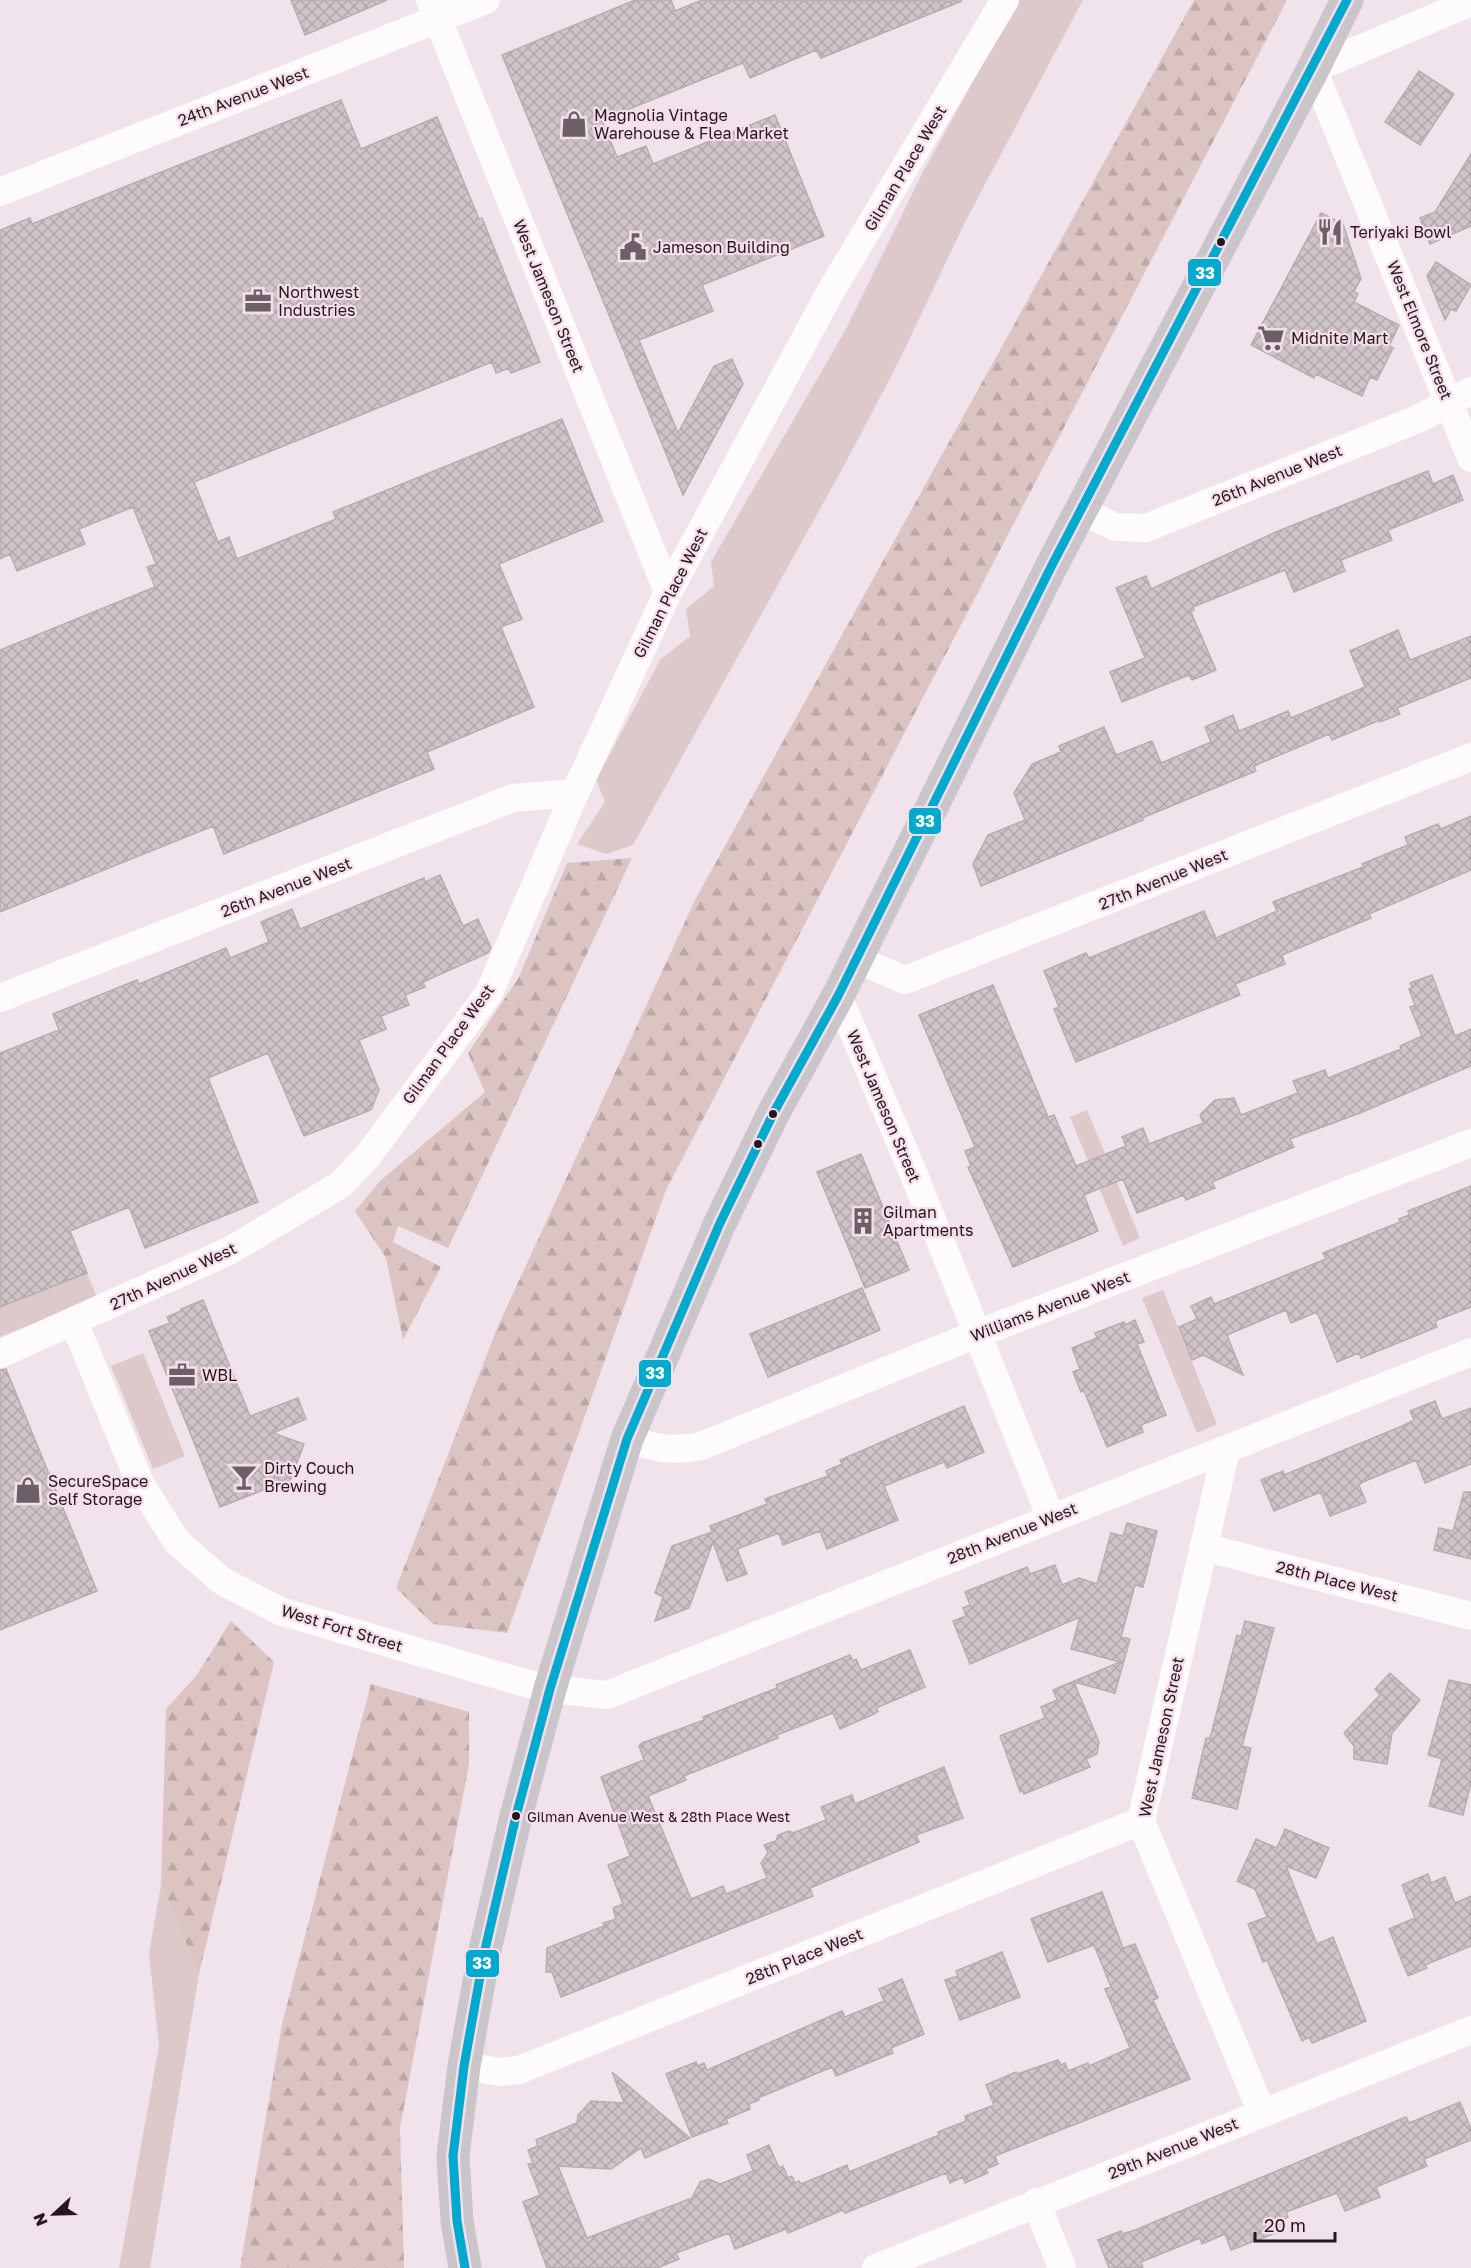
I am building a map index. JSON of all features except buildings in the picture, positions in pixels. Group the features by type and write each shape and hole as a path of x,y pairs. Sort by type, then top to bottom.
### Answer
{"main road":[{"path":"465,2268 457,2221 453,2156 464,2066 484,1954 516,1816 550,1689 627,1439 720,1222 774,1112 838,996 1080,510 1313,69 1347,0"}],"street":[{"name":"24th Avenue West","path":"0,192 434,10 486,0"},
{"name":"Gilman Place West","path":"340,1185 367,1157 489,993 575,793 668,592 832,290 1005,0"},
{"path":"1313,69 1471,2"},
{"name":"West Jameson Street","path":"434,10 668,592"},
{"name":"West Elmore Street","path":"1313,69 1460,397 1471,458"},
{"name":"26th Avenue West","path":"1080,510 1115,526 1146,528 1418,419 1460,397"},
{"name":"27th Avenue West","path":"856,959 905,980 1471,757"},
{"name":"26th Avenue West","path":"0,998 513,798 575,793"},
{"name":"West Jameson Street","path":"838,996 912,1170 1051,1518"},
{"name":"Williams Avenue West","path":"627,1439 657,1449 678,1451 701,1446 977,1334 1471,1143"},
{"name":"27th Avenue West","path":"0,1354 229,1251 340,1185"},
{"name":"West Fort Street","path":"74,1322 140,1483 172,1534 222,1581 280,1611 550,1689"},
{"name":"28th Avenue West","path":"550,1689 607,1695 1471,1352"},
{"name":"West Jameson Street","path":"1226,1450 1141,1821 1262,2113"},
{"name":"28th Place West","path":"1203,1547 1471,1616"},
{"name":"28th Place West","path":"464,2066 500,2072 519,2070 1141,1821"},
{"name":"29th Avenue West","path":"876,2268 1036,2202 1471,2030"},
{"path":"1036,2202 1062,2268"}],"shaded area":[{"path":"1018,0 1083,0 965,222 899,361 845,464 633,845 606,854 577,844 605,802 596,780 660,660 690,636 686,609 714,586 711,562 845,331 922,174"},
{"path":"1087,1110 1140,1238 1123,1246 1070,1117"},
{"path":"87,1273 97,1298 0,1337 0,1307"},
{"path":"1163,1290 1217,1424 1197,1433 1142,1298"},
{"path":"143,1353 185,1456 153,1469 111,1366"},
{"path":"161,1884 199,1974 150,2268 119,2268 159,2046 149,1954"}],"green space":[{"path":"1194,0 1287,0 666,1190 507,1633 433,1624 396,1588 498,1326 695,900"},
{"path":"632,858 448,1248 398,1226 393,1242 441,1267 403,1340 386,1258 355,1211 380,1181 485,1092 468,1053 519,977 567,863"},
{"path":"231,1621 274,1662 199,1974 161,1884 166,1709 196,1676"},
{"path":"371,1684 469,1712 469,1764 400,2128 404,2268 240,2268 282,2024"}],"transit line":[{"name":"33","path":"465,2268 457,2221 453,2156 464,2066 484,1954 516,1816 550,1689 627,1439 720,1223 774,1112 838,996 1051,567 1347,0"}],"place":[{"name":"Magnolia Vintage Warehouse & Flea Market","path":"574,124"},
{"name":"Teriyaki Bowl","path":"1330,232"},
{"name":"Jameson Building","path":"633,247"},
{"name":"Northwest Industries","path":"258,301"},
{"name":"Midnite Mart","path":"1271,338"},
{"name":"Gilman Apartments","path":"863,1221"},
{"name":"WBL","path":"182,1375"},
{"name":"Dirty Couch Brewing","path":"244,1477"},
{"name":"SecureSpace Self Storage","path":"28,1490"},
{"name":"Gilman Avenue West & 28th Place West","path":"516,1816"}]}
